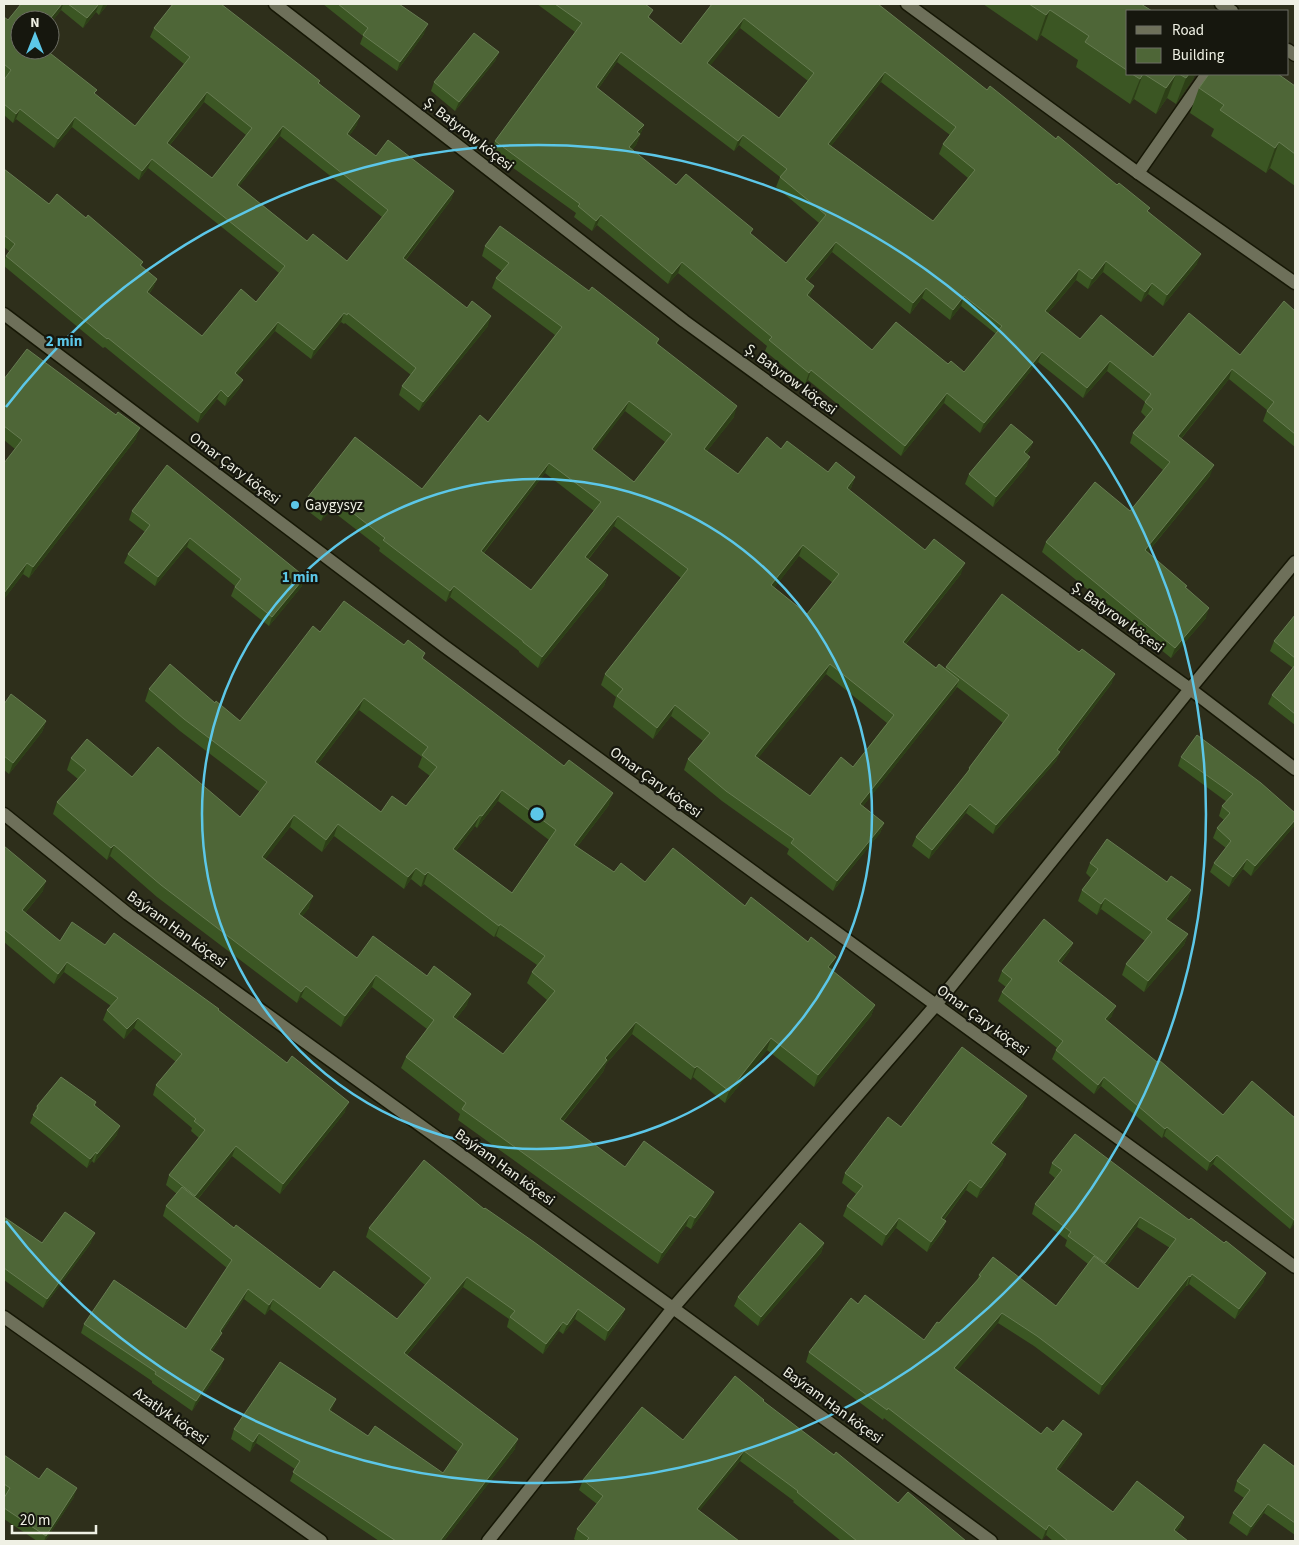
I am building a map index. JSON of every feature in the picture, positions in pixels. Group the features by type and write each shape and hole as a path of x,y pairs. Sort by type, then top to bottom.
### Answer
{"street":[{"name":"Ş. Batyrow köçesi","path":"275,4 684,321 1190,689 1295,770"},
{"path":"907,4 1138,173 1295,283"},
{"path":"1138,173 1205,75"},
{"name":"Omar Çary köçesi","path":"4,314 444,646 1295,1267"},
{"path":"488,1541 673,1308 935,1006 1190,689 1295,562"},
{"name":"Baýram Han köçesi","path":"4,814 128,914 673,1308 991,1541"},
{"name":"Azatlyk köçesi","path":"4,1317 321,1541"}],"building":[{"path":"21,4 62,4 57,10 16,10"},
{"path":"68,4 99,4 87,18"},
{"path":"173,4 221,4 320,81 318,83 360,116 347,134 376,156 388,140 454,191 403,258 467,308 472,301 491,316 423,402 402,386 416,368 348,313 347,315 344,313 314,350 278,322 235,373 243,380 228,397 221,390 201,413 6,256 15,244 4,235 4,169 49,204 57,194 86,218 88,215 143,262 140,265 157,279 147,292 202,336 241,289 256,302 285,266 152,159 142,171 75,117 58,139 20,109 16,114 4,104 4,80 11,70 4,64 4,17 8,20 10,18 10,60 59,60 97,90 94,93 135,126 190,57 154,28","holes":["207,92 252,128 212,178 167,143","283,126 388,210 347,261 313,234 307,241 237,185"]},
{"path":"338,4 399,4 428,24 400,62 363,35 368,28"},
{"path":"555,4 645,4 653,10 648,17 681,44 712,4 878,4 987,90 990,86 1056,139 1058,136 1117,185 1119,183 1150,208 1147,211 1201,254 1167,295 1152,283 1145,292 1106,261 1092,279 1079,269 1045,311 1080,339 1101,315 1153,357 1189,313 1240,355 1284,301 1295,311 1295,434 1267,411 1274,402 1232,369 1178,436 1214,465 1145,550 1187,586 1185,587 1209,608 1175,648 1046,542 1095,482 1130,511 1170,462 1133,433 1153,409 1145,402 1151,394 1110,361 1087,388 1042,352 984,423 947,393 905,446 811,370 809,373 769,340 772,337 682,262 672,274 601,215 596,221 578,206 580,204 495,141 582,23","holes":["744,18 814,73 779,118 707,63","621,52 738,141 743,135 787,169 780,177 826,215 786,263 750,233 753,229 686,174 676,185 629,147 640,134 637,132 644,125 596,87","885,72 956,127 943,144 975,170 933,221 828,144","836,242 913,303 926,288 953,310 964,296 1002,326 964,372 951,361 948,364 896,322 872,350 807,295 814,286 805,279"]},
{"path":"1029,4 1141,4 1150,10 1126,10 1126,70 1085,42 1089,36 1050,10 1046,15"},
{"path":"474,33 499,52 459,102 434,82"},
{"path":"1134,75 1142,75 1140,79"},
{"path":"1146,75 1175,75 1166,88"},
{"path":"1208,75 1279,75 1295,86 1295,154 1279,142 1275,148 1220,110 1224,105 1199,88"},
{"path":"500,226 589,291 592,287 659,339 656,343 737,406 704,449 738,474 767,437 781,449 787,441 828,472 836,462 855,477 847,488 925,550 934,539 965,563 903,642 936,668 939,664 959,680 860,804 884,823 837,881 791,843 794,839 726,791 688,759 710,733 675,705 657,728 617,696 623,689 605,674 688,569 618,516 585,557 608,575 542,657 454,586 450,591 383,540 385,538 335,499 325,511 308,497 355,437 422,489 480,415 488,422 562,327 496,278 509,263 485,246","holes":["629,401 672,434 634,482 592,449","549,463 601,502 531,590 481,551","803,545 839,574 807,614 771,585","830,664 894,715 853,767 841,757 810,796 755,756"]},
{"path":"27,349 116,415 118,412 140,428 33,567 27,563 4,593 4,463 22,440 4,426 4,379"},
{"path":"1011,424 1033,442 1024,452 1030,457 996,497 969,474"},
{"path":"167,465 305,577 272,617 235,587 241,579 190,538 158,577 128,554 150,525 132,511"},
{"path":"1002,594 1079,652 1082,649 1115,674 1057,750 1060,752 996,825 970,804 932,850 916,837 970,769 1009,715 946,667"},
{"path":"344,601 404,645 408,640 425,653 422,658 564,766 569,760 613,793 574,845 614,872 621,863 645,882 673,848 745,906 751,897 808,942 811,937 836,957 828,967 875,1005 818,1075 771,1038 729,1091 697,1066 695,1068 636,1022 605,1058 607,1060 560,1119 625,1167 644,1141 714,1192 695,1218 690,1215 662,1253 462,1109 466,1103 406,1057 434,1020 376,975 345,1016 306,986 301,992 161,885 114,845 111,848 57,802 86,770 71,758 87,739 132,777 158,747 240,817 267,782 184,719 149,689 170,664 215,703 216,701 240,721 313,626 320,632","holes":["364,698 428,747 422,755 437,767 406,806 392,796 381,812 315,762","502,790 556,830 512,893 453,849 480,815 482,816","294,815 326,840 338,824 408,877 416,868 425,875 428,872 499,926 500,924 545,956 532,972 555,991 503,1054 453,1017 471,994 434,966 427,976 373,936 357,958 299,914 313,896 262,857"]},
{"path":"1295,615 1295,658 1274,641"},
{"path":"1295,665 1295,714 1272,695"},
{"path":"11,694 46,721 13,763 4,756 4,704"},
{"path":"1197,735 1261,783 1295,813 1295,820 1255,866 1247,859 1233,877 1214,863 1231,841 1217,828 1230,813 1222,806 1233,794 1181,757"},
{"path":"1107,839 1167,882 1171,876 1191,890 1166,919 1188,934 1148,981 1126,964 1152,932 1105,898 1101,904 1082,890 1098,869 1090,863"},
{"path":"4,846 46,881 22,910 60,941 72,922 105,945 114,933 219,1009 287,1063 292,1056 349,1102 283,1184 236,1146 195,1196 169,1175 205,1130 194,1121 196,1119 156,1085 182,1054 138,1018 127,1029 107,1010 118,998 67,962 58,974 5,930 4,932"},
{"path":"1044,919 1073,943 1058,961 1116,1006 1105,1019 1157,1062 1159,1060 1223,1115 1252,1081 1295,1118 1294,1220 1217,1155 1210,1162 1167,1127 1165,1129 1104,1077 1098,1085 1056,1050 1063,1041 1002,992 1012,979 1002,971"},
{"path":"962,1047 1027,1096 991,1143 1006,1154 981,1188 970,1180 941,1218 946,1221 931,1242 899,1218 886,1235 847,1206 863,1186 845,1173 888,1117 901,1127"},
{"path":"61,1077 96,1102 94,1105 120,1126 97,1154 96,1152 90,1159 33,1115 38,1108 37,1106"},
{"path":"1075,1134 1189,1220 1191,1218 1224,1243 1226,1241 1266,1273 1239,1309 1192,1274 1189,1276 1102,1385 1037,1336 1002,1313 954,1368 1041,1434 1047,1427 1053,1432 1063,1420 1082,1434 1056,1469 1113,1512 1137,1481 1184,1517 1174,1530 1188,1541 1068,1541 1049,1525 1046,1530 888,1408 887,1410 809,1352 851,1298 858,1304 865,1295 924,1340 937,1322 939,1323 981,1276 979,1275 993,1257 1056,1306 1094,1256 1138,1289 1176,1239 1140,1217 1105,1263 1068,1236 1071,1232 1035,1204 1062,1170 1052,1163"},
{"path":"424,1160 484,1209 534,1242 625,1309 608,1331 578,1309 567,1325 563,1322 546,1344 510,1317 515,1311 467,1277 404,1353 518,1439 440,1541 396,1541 293,1472 300,1461 259,1433 253,1442 234,1429 280,1362 336,1399 329,1410 368,1436 375,1426 443,1473 463,1444 273,1299 269,1305 248,1289 220,1331 222,1333 210,1350 224,1359 196,1401 84,1324 114,1280 186,1329 232,1260 166,1206 182,1187 234,1228 236,1225 320,1289 334,1271 397,1319 431,1278 369,1228"},
{"path":"65,1212 95,1233 47,1299 4,1268 4,1217 42,1243"},
{"path":"800,1223 824,1243 761,1317 738,1297"},
{"path":"735,1376 763,1401 834,1455 836,1452 898,1503 908,1492 966,1541 857,1541 798,1491 744,1451 697,1509 739,1541 586,1541 589,1538 577,1529 603,1496 583,1480 642,1407 683,1440"},
{"path":"1264,1444 1295,1467 1295,1523 1268,1504 1251,1527 1233,1513 1250,1490 1237,1481"},
{"path":"4,1455 39,1479 47,1468 77,1488 46,1536 4,1508 4,1498 10,1488 4,1484"}],"place":[{"name":"Gaygysyz","path":"295,505"}]}
